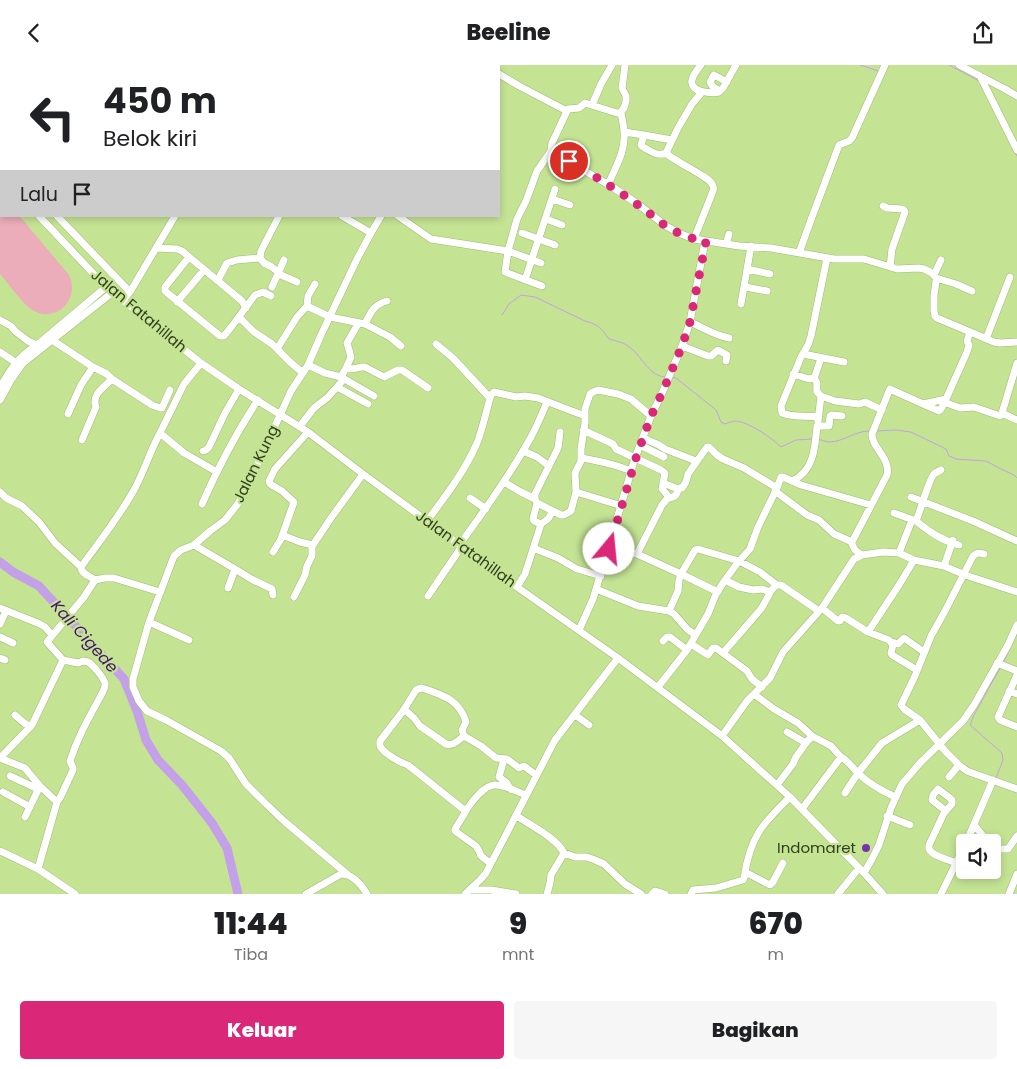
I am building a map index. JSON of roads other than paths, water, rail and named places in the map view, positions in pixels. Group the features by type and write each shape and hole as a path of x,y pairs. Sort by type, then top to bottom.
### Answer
{"street":[{"path":"592,105 612,65"},
{"path":"608,185 623,148 624,133 621,113 626,101 622,88 625,65"},
{"path":"701,65 691,81 702,92 712,93 720,91 736,65"},
{"path":"959,65 1017,96"},
{"path":"799,253 839,145 852,138 883,70"},
{"path":"500,75 567,111"},
{"path":"720,91 710,82 714,75 726,82"},
{"path":"980,77 1017,150"},
{"path":"666,153 692,104 702,92"},
{"path":"542,286 505,272 508,251 517,219 523,209 537,171 551,151 552,143 567,111 571,108 579,108 585,103 621,113"},
{"path":"624,133 672,140"},
{"path":"644,135 641,145 643,147 658,155 666,153"},
{"path":"551,151 608,185 639,205 666,227 682,235 694,239 772,253"},
{"path":"666,153 709,180 713,185 713,191 694,239"},
{"path":"525,280 555,189"},
{"path":"552,199 570,205"},
{"path":"883,206 902,209 905,212 892,249 890,267"},
{"name":"Jalan Fatahillah","path":"40,217 106,287 201,363 239,389 300,426 517,587 658,687 722,736 790,797 883,894"},
{"path":"58,217 130,292"},
{"path":"122,301 130,292 174,217"},
{"path":"278,217 260,254 260,258 264,263 297,283"},
{"name":"Jalan Kung","path":"367,894 360,883 285,822 265,803 246,784 229,758 221,751 143,707 133,687 133,679 150,622 174,556 181,550 194,545 225,520 244,494 291,391 308,365 380,217"},
{"path":"399,217 431,239 508,251 541,263"},
{"path":"351,219 371,233"},
{"path":"546,219 562,225"},
{"path":"522,233 555,245"},
{"path":"726,244 728,234"},
{"path":"579,630 594,599 631,471 651,416 682,346 690,322 706,241"},
{"path":"156,248 182,251 242,301 246,308"},
{"path":"751,248 771,248 837,259 867,259 890,267 919,268 935,277 972,291"},
{"path":"741,304 751,248"},
{"path":"189,257 165,287 165,291 220,337 224,336 254,296 262,292 271,296"},
{"path":"218,280 227,263 260,258"},
{"path":"818,417 796,417 782,413 781,406 793,374 812,336 827,258"},
{"path":"272,287 284,259"},
{"path":"941,260 935,277 934,311 937,319 986,339 1000,343 1017,342"},
{"path":"177,302 204,269"},
{"path":"748,269 770,273"},
{"path":"986,339 1010,277"},
{"path":"277,349 297,317 307,306 308,296 315,284"},
{"path":"0,400 18,364 29,350 106,287"},
{"path":"745,287 767,291"},
{"path":"0,388 7,374 18,364 113,292"},
{"path":"300,426 314,408 337,387 342,378 351,357 346,343 375,307 387,301"},
{"path":"307,306 330,317 361,324 390,337 401,346"},
{"path":"238,317 254,332 272,344 303,373"},
{"path":"0,320 11,326 28,341 37,345"},
{"path":"690,322 717,335 730,338"},
{"path":"945,401 967,352 969,345 967,341 970,333"},
{"path":"52,340 152,405 162,408 170,390"},
{"path":"436,344 453,358 490,398"},
{"path":"682,346 708,356 711,356 718,350 727,355 726,361"},
{"path":"0,352 18,364"},
{"path":"802,354 844,362"},
{"path":"814,379 821,357"},
{"path":"81,567 115,521 135,489 153,445 184,384 201,363"},
{"path":"862,555 853,548 852,542 888,475 882,454 873,442 873,432 890,389 923,404 945,401 960,408 974,407 1000,416 1017,363"},
{"path":"308,365 342,378 374,396"},
{"path":"68,413 81,385 93,367"},
{"path":"346,367 354,370 365,367 384,377 402,370 428,388"},
{"path":"793,374 809,379 813,378 818,382 817,392 822,396 839,402 859,404 865,402 882,410"},
{"path":"82,440 96,407 95,397 112,379"},
{"path":"337,387 368,404"},
{"path":"203,451 209,447 239,389"},
{"path":"504,482 552,511 564,515 572,511 576,492 575,473 582,458 583,430 590,394 598,390 618,394 631,399 651,416"},
{"path":"427,521 450,490 476,446 490,398 496,391 516,397 538,398 585,416"},
{"path":"792,481 800,477 811,462 822,396"},
{"path":"202,504 216,472 243,422 258,400"},
{"path":"428,596 504,482 532,435 547,402"},
{"path":"818,426 829,426 830,417 832,415 839,416 839,402"},
{"path":"1002,413 1017,420"},
{"path":"583,430 613,443 616,449 664,472 662,489 669,497"},
{"path":"273,552 282,535 294,502 269,483 269,481 275,469 308,432"},
{"path":"541,524 533,519 536,501 534,494 558,448 560,432"},
{"path":"160,433 184,453 216,472"},
{"path":"642,441 664,457"},
{"path":"642,441 659,445 696,461"},
{"path":"663,483 678,489 682,488 696,461 704,450 710,447 723,459 744,468 776,489 807,515 818,520 834,534 852,542"},
{"path":"523,451 537,457 549,466"},
{"path":"582,458 609,463 631,471"},
{"path":"899,553 923,502 931,478 935,472 942,470"},
{"path":"294,597 312,556 312,545 363,474"},
{"path":"658,687 689,647 725,580 750,549 781,477 871,505"},
{"path":"637,554 662,505 669,497 676,495 678,489"},
{"path":"0,492 6,498 22,506 39,522 55,543 81,567 83,572 95,580"},
{"path":"576,492 622,506"},
{"path":"911,497 973,521 1017,541"},
{"path":"470,499 486,509"},
{"path":"517,587 525,573 541,524 548,519 552,511"},
{"path":"894,513 914,521 941,540 955,543 944,566"},
{"path":"282,535 312,545"},
{"path":"194,545 272,589 273,595"},
{"path":"533,548 558,558 577,569 601,576"},
{"path":"609,549 637,554 718,592"},
{"path":"669,611 678,591 681,574 695,550 698,549 739,561 838,621 844,617 868,632 898,644 904,638 924,652"},
{"path":"722,736 748,700 772,675 778,659 821,609 854,559 862,555 883,552 899,553 914,559 944,566 964,575 1017,592"},
{"path":"984,554 976,553 974,556 931,636 901,705 921,721 939,745 967,771 1017,789"},
{"path":"868,632 900,585 914,559"},
{"path":"228,588 235,569"},
{"path":"38,869 57,802 74,768 70,761 74,749 85,723 105,687 103,680 88,661 78,663 63,660 47,643 95,580 105,577 114,578 160,593"},
{"path":"725,580 738,587 752,590 762,589 770,592"},
{"path":"723,653 761,609 770,592 777,585"},
{"path":"596,589 638,607 669,611 696,635"},
{"path":"0,624 3,610 40,624 52,635"},
{"path":"150,622 189,640"},
{"path":"838,894 872,859 879,845 887,816 902,784 967,716 1001,664 1017,625"},
{"path":"0,637 13,643"},
{"path":"664,641 667,637 670,637 706,655 715,647 747,671 752,679 762,687"},
{"path":"892,641 894,647 892,655 917,670"},
{"path":"467,892 486,873 555,740 618,658"},
{"path":"39,788 33,777 25,769 0,758 32,725 63,660"},
{"path":"1001,664 1017,673 998,718 1017,727"},
{"path":"467,809 461,808 408,765 402,764 381,747 380,741 420,688 446,697 454,702 466,723 462,731 464,736 496,758 507,759 520,769 524,767 536,775"},
{"path":"1009,691 1017,694"},
{"path":"754,694 774,709 798,723 812,736 830,746 858,773 895,797"},
{"path":"404,709 414,717 420,726 446,744 455,744 464,736"},
{"path":"15,715 31,726"},
{"path":"575,715 589,725"},
{"path":"845,793 882,743 921,721"},
{"path":"787,732 806,743"},
{"path":"777,785 812,736"},
{"path":"802,809 841,757"},
{"path":"504,759 500,777 507,783 510,789"},
{"path":"949,777 960,765"},
{"path":"10,776 39,788 57,802"},
{"path":"971,834 994,781"},
{"path":"490,863 481,856 476,846 455,831 455,829 474,799 489,787 495,785 526,795"},
{"path":"25,817 39,788"},
{"path":"3,792 30,807"},
{"path":"691,894 693,890 717,891 729,883 740,881 744,878 751,847 761,827 790,797"},
{"path":"946,811 929,848 938,856 956,863"},
{"path":"516,815 551,838 564,853 575,857 595,859 604,864 632,892 641,894"},
{"path":"887,816 910,825"},
{"path":"975,826 981,834"},
{"path":"1001,849 1008,849 1017,835"},
{"path":"0,851 38,869 75,894"},
{"path":"546,894 550,877 564,853"},
{"path":"745,872 770,885 784,863"},
{"path":"941,894 956,865"},
{"path":"306,894 341,874 347,874"},
{"path":"1009,894 1017,875"},
{"path":"467,892 491,890 516,894"},
{"path":"652,894 654,891 664,894"}],"waterway":[{"path":"860,65 878,71"},
{"path":"949,65 979,81"},
{"path":"1014,151 1017,156"},
{"path":"502,315 509,304 521,295 535,297 596,325 609,339 624,343 633,350 654,373 665,377"},
{"path":"671,377 676,378 716,410 721,422 725,424 736,421 747,424 766,435 781,447 796,440 812,439"},
{"path":"876,431 896,430 911,432 946,449 949,456 956,459 986,461 1017,478"},
{"path":"818,439 835,442 864,431 869,431"},
{"name":"Kali Cigede","path":"0,562 13,572 39,586 124,679 146,740 158,760 182,785 212,823 227,848 238,894"},
{"path":"1003,663 1017,634"},
{"path":"996,778 1003,760 1002,753 970,725 1000,668"}],"place":[{"name":"Indomaret","path":"866,848"}]}
